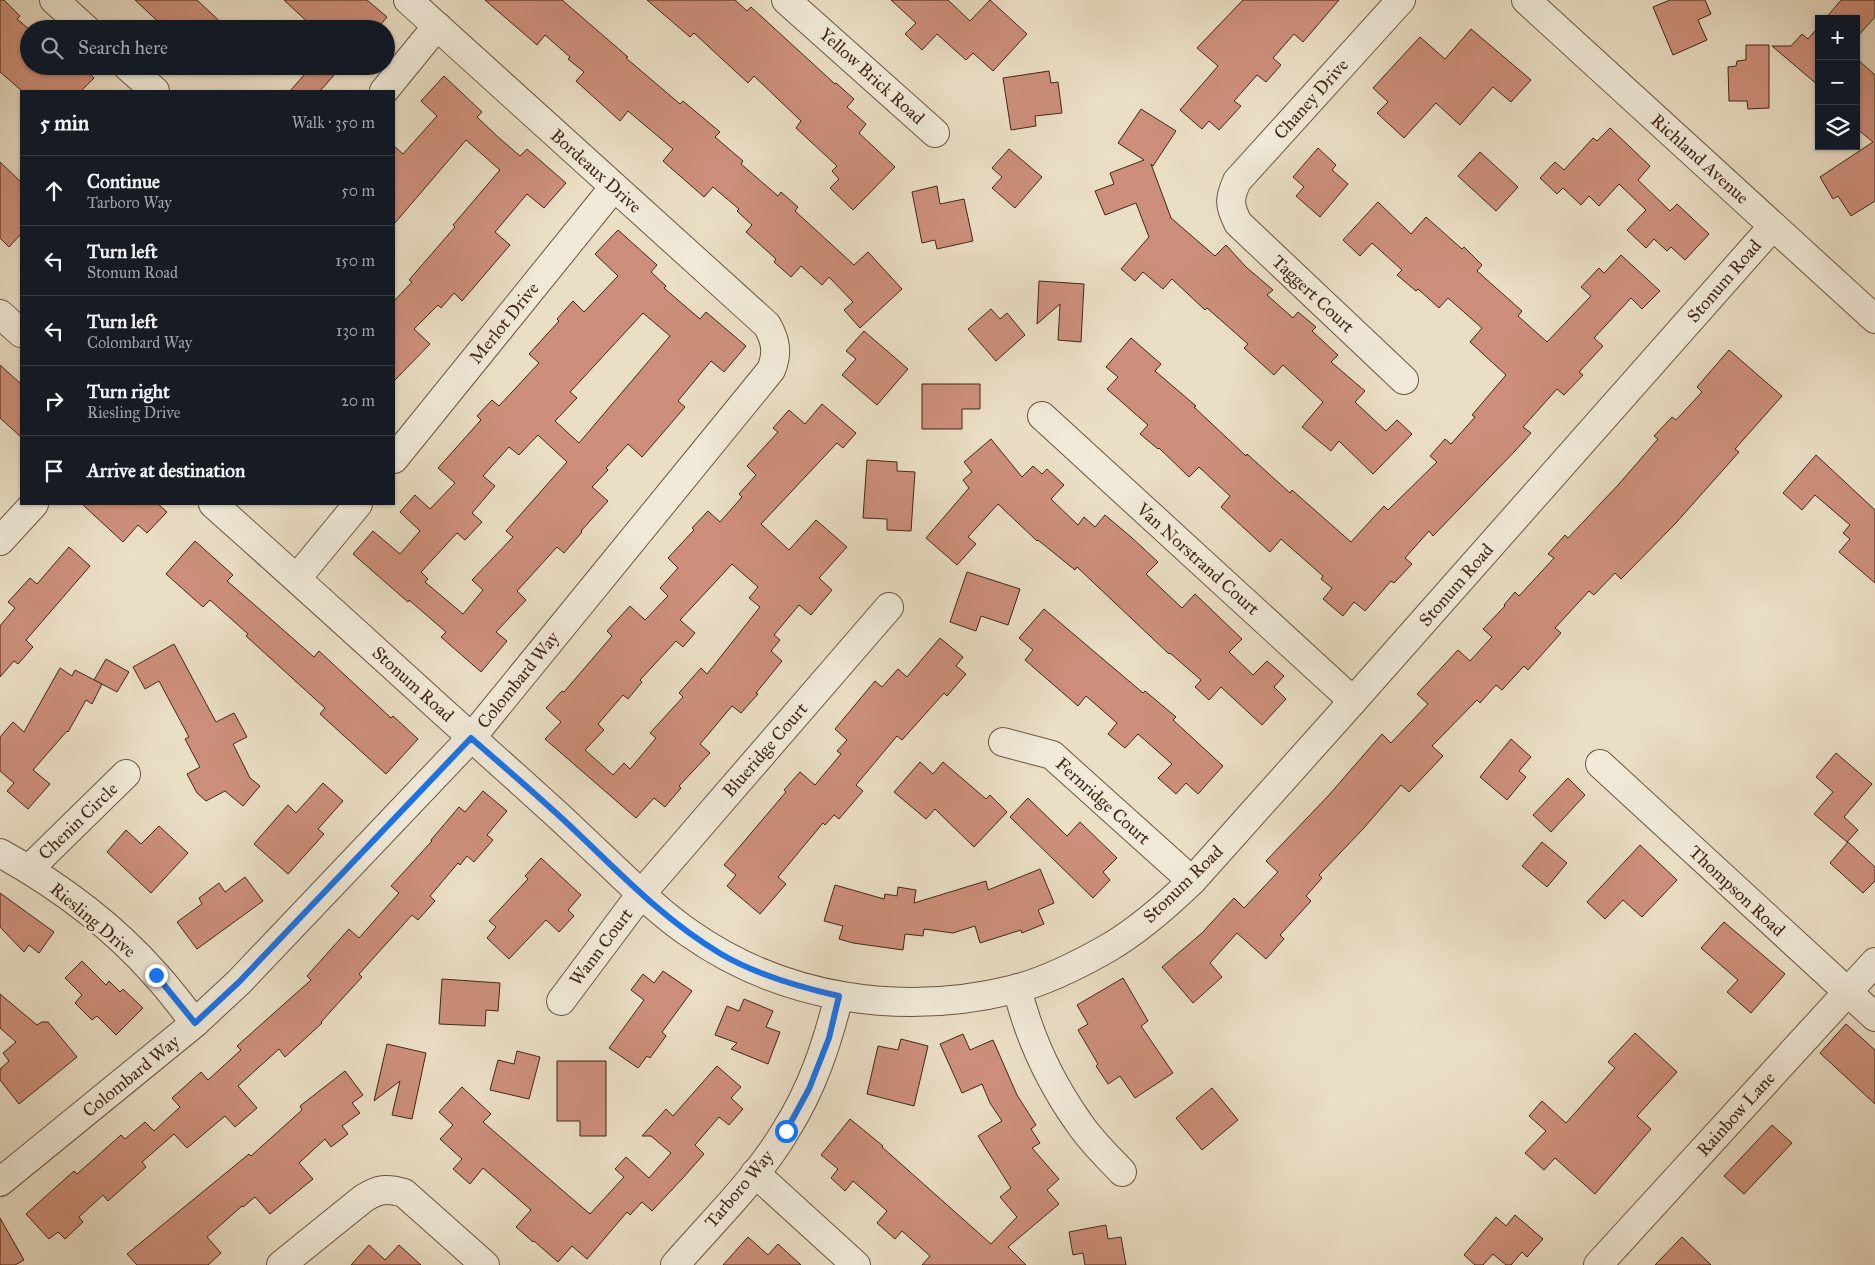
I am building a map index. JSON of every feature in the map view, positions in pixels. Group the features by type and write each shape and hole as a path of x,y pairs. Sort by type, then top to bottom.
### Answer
{"street":[{"path":"54,0 76,20"},
{"name":"Bordeaux Drive","path":"408,0 767,325 774,337 776,347"},
{"name":"Yellow Brick Road","path":"786,0 935,133"},
{"name":"Chaney Drive","path":"1230,203 1237,181 1401,0"},
{"name":"Richland Avenue","path":"1526,0 1875,319"},
{"path":"385,90 437,26"},
{"path":"137,75 154,90"},
{"name":"Merlot Drive","path":"395,458 614,187"},
{"name":"Taggert Court","path":"1230,203 1238,224 1404,380"},
{"name":"Stonum Road","path":"214,505 297,578 471,738 568,823 641,894 682,928 723,955 766,975 804,988 839,996 883,1002 924,1003 963,999 1017,988 1072,967 1108,948 1147,921 1192,881 1773,226"},
{"path":"0,314 20,332"},
{"name":"Colombard Way","path":"3,1172 195,1023 239,982 471,738 771,370 775,360 776,347"},
{"name":"Van Norstrand Court","path":"1042,416 1353,701"},
{"path":"0,541 33,505"},
{"path":"297,578 357,505"},
{"name":"Blueridge Court","path":"641,894 889,607"},
{"name":"Fernridge Court","path":"1003,742 1052,755 1192,881"},
{"name":"Thompson Road","path":"1600,764 1875,1017"},
{"name":"Chenin Circle","path":"29,869 126,774"},
{"name":"Riesling Drive","path":"0,853 29,869 81,905 120,938 156,975 195,1023"},
{"name":"Wann Court","path":"561,1001 641,894"},
{"name":"Rainbow Lane","path":"1598,1265 1875,962"},
{"path":"1017,988 1038,1054 1055,1088 1079,1124 1122,1172"},
{"name":"Tarboro Way","path":"675,1265 755,1173 786,1131 809,1089 829,1038 839,996"},
{"path":"755,1173 856,1265"},
{"path":"281,1265 364,1198 374,1192 388,1189 404,1193 485,1265"}],"building":[{"path":"0,0 4,0 20,16 17,19 20,22 20,75 91,75 94,78 82,90 21,90 0,72"},
{"path":"135,0 197,0 218,20 156,20"},
{"path":"284,0 367,0 387,17 384,20 305,20"},
{"path":"485,0 562,0 680,104 683,101 720,132 715,137 743,161 741,164 778,196 781,192 798,207 795,211 854,265 868,252 902,289 860,328 844,310 853,302 829,277 822,285 801,266 791,277 774,262 776,259 746,232 752,225 737,211 739,209 713,187 704,197 663,161 673,149 628,111 620,121 576,81 584,72 568,59 570,57 545,35 537,45"},
{"path":"647,0 735,0 747,11 751,7 854,99 847,107 866,124 859,133 895,167 853,210 830,188 839,179 832,171 837,166 796,128 801,121 754,76 748,83 694,33 690,37"},
{"path":"891,0 948,0 970,21 990,0 1027,34 993,71 973,53 966,60 937,34 922,50 905,34 916,23"},
{"path":"1243,0 1339,0 1303,42 1294,34 1273,58 1281,65 1266,82 1257,75 1234,101 1241,106 1219,130 1209,121 1202,129 1180,110 1218,66 1197,48"},
{"path":"1670,0 1705,0 1711,14 1698,20 1707,40 1673,55 1653,7"},
{"path":"1841,0 1875,0 1875,17 1860,34 1860,15 1828,15"},
{"path":"1471,29 1531,80 1511,102 1493,87 1460,125 1436,103 1404,138 1377,113 1388,102 1373,88 1420,37 1445,59"},
{"path":"1815,31 1815,83 1772,46 1791,46 1802,34 1808,39"},
{"path":"1746,45 1769,45 1769,108 1748,109 1747,101 1729,101 1728,67 1736,66 1737,61 1746,60"},
{"path":"1860,62 1875,75 1875,201 1851,216 1838,196 1833,199 1820,177 1873,142 1860,131"},
{"path":"1049,71 1051,83 1058,82 1062,113 1035,116 1036,126 1011,130 1003,78"},
{"path":"304,75 334,75 321,90 291,90"},
{"path":"444,76 482,112 477,117 498,137 520,156 527,149 566,183 544,208 527,194 495,232 510,245 462,301 454,293 441,308 438,305 414,329 430,344 395,380 395,300 412,282 409,280 455,227 453,225 500,170 466,140 395,223 395,147 403,154 437,116 421,101"},
{"path":"1141,109 1176,131 1153,166 1151,164 1171,218 1215,256 1226,245 1246,267 1273,290 1267,295 1293,318 1298,312 1316,327 1312,331 1338,355 1331,362 1365,391 1355,402 1386,431 1397,420 1412,434 1373,474 1339,441 1331,451 1302,427 1323,402 1283,365 1274,375 1244,348 1248,344 1207,308 1205,310 1172,279 1163,289 1143,272 1135,281 1121,269 1149,237 1136,203 1105,215 1095,191 1114,184 1110,173 1144,160 1118,143"},
{"path":"1610,128 1650,166 1638,180 1670,211 1677,204 1709,234 1685,260 1671,247 1667,251 1654,239 1646,248 1627,230 1646,210 1619,184 1599,206 1589,196 1581,205 1563,188 1557,194 1540,178 1555,162 1564,170 1593,138 1597,141"},
{"path":"1318,148 1336,165 1332,170 1348,184 1320,217 1296,196 1304,187 1293,177"},
{"path":"1009,149 1042,177 1015,208 992,188 1002,177 992,168"},
{"path":"1480,152 1518,187 1496,211 1458,176"},
{"path":"0,162 20,181 20,235 9,247 0,238"},
{"path":"937,186 940,204 964,199 973,241 937,249 935,240 922,243 912,192"},
{"path":"1378,202 1411,234 1426,217 1462,249 1464,247 1482,265 1477,271 1522,311 1518,316 1547,342 1591,296 1581,287 1599,268 1604,273 1621,255 1660,291 1642,309 1631,298 1594,338 1603,346 1579,372 1583,375 1564,395 1557,389 1523,427 1531,433 1515,451 1433,536 1429,531 1405,558 1412,564 1394,583 1391,581 1365,611 1354,602 1343,616 1323,599 1332,588 1321,579 1323,576 1281,539 1270,552 1221,507 1230,496 1199,467 1189,477 1159,448 1140,434 1148,425 1107,389 1118,377 1106,367 1131,338 1161,364 1155,371 1196,406 1194,407 1246,456 1247,454 1290,493 1292,490 1351,542 1384,506 1388,510 1437,462 1430,456 1445,439 1451,444 1475,417 1472,415 1506,375 1470,342 1482,328 1448,298 1439,308 1418,289 1416,291 1397,275 1402,270 1372,243 1360,256 1343,240"},
{"path":"618,230 657,265 651,272 666,286 664,288 700,319 706,312 746,346 724,372 711,361 678,401 685,407 642,457 628,444 606,468 608,470 592,487 608,501 564,553 557,547 517,591 526,600 496,632 507,641 481,672 441,637 446,632 353,554 373,531 400,554 420,531 400,512 415,495 430,509 455,483 438,468 481,420 477,416 492,400 499,406 539,363 529,354 559,321 557,319 573,301 584,312 618,276 595,254","holes":["643,313 670,336 579,443 555,421 577,398 570,392","538,435 567,462 506,531 513,537 472,580 483,590 463,614 425,582 428,579 421,572 457,533 465,540 482,522 472,513 495,486 483,476 509,447 519,455"]},
{"path":"1039,281 1084,284 1081,342 1058,340 1060,304 1037,324"},
{"path":"991,309 1000,319 1007,313 1025,335 996,361 968,329"},
{"path":"864,331 908,369 877,405 842,375 856,359 846,351"},
{"path":"1729,350 1782,396 1735,449 1739,452 1675,524 1621,579 1615,573 1594,595 1589,591 1555,628 1561,633 1528,670 1524,666 1502,690 1496,685 1480,703 1477,700 1432,746 1443,756 1409,792 1401,785 1363,829 1319,875 1322,878 1306,896 1311,901 1280,935 1284,939 1266,959 1237,933 1210,963 1222,977 1193,1003 1162,967 1202,933 1234,898 1244,908 1278,872 1266,861 1329,795 1382,734 1391,743 1428,704 1417,694 1458,650 1470,661 1492,637 1483,629 1505,606 1515,592 1519,596 1554,558 1548,554 1565,535 1568,538 1619,484 1658,439 1654,436 1672,417 1676,420 1702,392 1697,387"},
{"path":"0,365 20,383 20,436 0,418"},
{"path":"922,384 980,384 980,409 962,409 962,429 922,429"},
{"path":"822,404 856,433 843,448 837,443 761,524 789,550 816,520 847,547 819,578 832,590 811,615 799,605 774,635 780,640 771,651 782,661 756,693 758,694 741,713 732,706 700,744 710,753 679,786 681,788 665,807 654,798 636,818 545,739 561,722 546,708 562,691 564,692 612,636 607,631 630,606 645,620 668,596 660,588 678,568 668,558 694,530 692,528 708,511 720,522 742,497 739,494 756,475 747,466 778,432 773,428 789,410 805,424","holes":["732,564 758,587 749,598 760,607 707,674 701,668 679,693 683,697 650,733 656,738 630,769 624,763 613,775 585,750 604,730 598,724 623,695 628,699 642,682 640,680 676,641 683,647 695,633 680,620"]},
{"path":"991,439 1022,477 1033,466 1042,474 1047,469 1064,485 1051,499 1078,525 1084,517 1095,527 1105,515 1131,537 1158,562 1146,574 1182,608 1195,594 1242,639 1229,652 1253,675 1267,661 1284,676 1274,687 1286,699 1262,725 1221,687 1209,700 1195,687 1201,680 1169,654 1077,567 1075,570 1037,541 998,504 968,537 976,544 957,565 926,538 969,488 963,480 972,472 964,462"},
{"path":"1816,455 1875,510 1875,583 1839,552 1850,539 1843,533 1850,525 1815,495 1802,510 1783,493"},
{"path":"867,460 897,462 897,471 915,472 911,531 887,530 887,519 863,518"},
{"path":"83,505 159,505 167,512 147,533 138,525 123,542"},
{"path":"195,541 233,575 227,581 314,657 319,651 391,718 393,716 418,739 386,774 320,714 325,708 246,636 248,634 210,600 203,607 166,574"},
{"path":"69,547 90,566 26,640 33,647 18,664 14,661 0,677 0,626 15,608 8,602 30,578 37,584"},
{"path":"967,572 1020,589 1008,625 981,616 976,631 950,622"},
{"path":"1044,609 1143,693 1145,691 1176,717 1173,720 1223,766 1198,794 1186,783 1176,794 1158,778 1172,764 1138,734 1125,748 1108,734 1117,723 1086,696 1078,706 1025,660 1033,650 1019,638"},
{"path":"940,638 963,657 956,666 966,674 947,696 944,693 902,740 897,736 856,785 863,791 839,819 834,815 825,825 823,823 778,877 786,884 760,914 727,886 736,875 724,865 786,792 784,790 800,772 815,785 841,754 837,751 847,740 835,729 875,681 882,687 898,669 907,677"},
{"path":"174,644 216,722 234,713 247,737 233,744 250,778 260,786 243,806 225,791 206,801 197,793 187,774 200,767 185,739 189,737 159,681 145,689 133,667"},
{"path":"106,659 129,672 117,692 94,680"},
{"path":"60,668 72,676 75,670 102,684 92,704 86,700 68,732 33,770 50,784 28,809 7,791 14,783 0,771 0,737 13,722 24,732"},
{"path":"1511,739 1531,757 1519,771 1526,777 1507,800 1480,777"},
{"path":"1836,753 1872,784 1844,817 1858,830 1847,842 1814,814 1833,792 1816,777"},
{"path":"920,762 933,774 943,762 986,799 990,795 1007,812 974,847 935,809 926,819 894,792"},
{"path":"1568,778 1585,795 1551,832 1533,815"},
{"path":"323,783 343,801 318,829 324,834 288,874 254,844 288,805 296,813"},
{"path":"483,791 507,811 487,835 493,840 474,862 467,856 460,865 458,863 430,896 435,901 418,920 412,915 359,974 362,977 322,1023 285,1057 279,1049 238,1086 257,1108 235,1127 225,1116 187,1148 174,1134 142,1162 146,1167 108,1201 103,1195 79,1217 83,1222 65,1239 58,1232 49,1239 26,1214 74,1171 77,1174 121,1135 125,1139 145,1122 154,1131 180,1107 172,1098 201,1072 208,1080 241,1050 237,1046 311,980 307,976 349,929 359,938 399,893 391,886 432,841 459,807 465,812"},
{"path":"1028,798 1067,836 1080,822 1117,858 1103,872 1110,880 1093,898 1010,817"},
{"path":"159,826 188,853 151,893 107,852 126,830 141,844"},
{"path":"1542,842 1567,863 1547,887 1522,866"},
{"path":"1848,842 1875,867 1875,881 1863,893 1830,863"},
{"path":"1640,845 1677,880 1642,917 1623,900 1605,919 1587,902"},
{"path":"541,858 581,895 568,910 574,916 559,932 546,920 509,959 487,938 496,927 489,921 528,879 525,876"},
{"path":"1040,869 1054,903 1038,910 1044,924 1022,933 1021,930 980,943 975,926 953,933 924,929 923,936 905,934 903,950 853,943 839,939 843,926 824,921 835,885 884,899 885,894 897,896 898,887 916,890 914,903 986,881 988,890"},
{"path":"245,877 263,901 197,949 177,922 202,904 199,898 219,883 225,892"},
{"path":"0,893 54,932 39,953 29,945 24,952 0,927"},
{"path":"1724,922 1785,974 1751,1013 1727,992 1738,980 1701,948"},
{"path":"82,961 106,985 109,981 120,992 123,989 143,1008 116,1035 97,1016 92,1020 75,1003 82,995 65,978"},
{"path":"663,971 692,991 662,1032 666,1036 650,1058 647,1056 638,1068 609,1048 644,1000 631,990 643,974 654,983"},
{"path":"1123,978 1148,1021 1141,1026 1173,1073 1135,1098 1120,1076 1108,1084 1096,1066 1098,1064 1078,1030 1088,1024 1077,1005"},
{"path":"442,979 500,983 498,1011 486,1010 485,1026 439,1024"},
{"path":"0,994 37,1025 42,1022 48,1022 77,1057 19,1104 0,1080 0,1069 9,1061 3,1053 16,1042 0,1028"},
{"path":"744,999 773,1011 766,1027 780,1032 768,1064 731,1049 737,1043 715,1035 727,1006 739,1011"},
{"path":"1846,1024 1875,1050 1875,1104 1820,1053"},
{"path":"1635,1033 1677,1072 1637,1116 1651,1129 1595,1194 1555,1158 1544,1170 1525,1153 1546,1131 1529,1116 1542,1101 1566,1123 1615,1068 1608,1062"},
{"path":"963,1034 970,1050 993,1040 1017,1095 1036,1125 1031,1129 1040,1143 1032,1148 1059,1179 1047,1190 1059,1204 1008,1247 1026,1265 922,1265 930,1256 902,1231 895,1239 877,1223 887,1211 853,1181 845,1191 831,1178 838,1169 821,1155 850,1119 883,1146 991,1244 1017,1217 1000,1197 1011,1188 978,1136 1002,1121 990,1103 982,1084 962,1093 940,1044"},
{"path":"901,1039 928,1046 914,1106 867,1094 878,1046 898,1050"},
{"path":"387,1044 426,1053 412,1119 392,1115 400,1081 374,1101"},
{"path":"517,1051 540,1057 529,1099 490,1090 498,1060 514,1064"},
{"path":"557,1061 606,1061 606,1136 580,1136 580,1121 557,1121"},
{"path":"717,1066 741,1087 731,1098 743,1109 729,1125 719,1117 695,1145 704,1154 682,1179 652,1211 642,1202 630,1215 627,1212 587,1259 572,1246 558,1262 533,1242 516,1227 531,1210 483,1168 470,1184 453,1169 462,1159 440,1139 453,1125 439,1112 462,1087 491,1114 483,1122 590,1214 624,1177 615,1169 626,1157 649,1178 671,1153 651,1136 642,1136 666,1109 673,1116"},
{"path":"345,1071 363,1095 352,1103 360,1113 342,1126 348,1134 331,1147 325,1139 299,1163 313,1179 270,1214 255,1197 242,1206 207,1237 221,1253 208,1265 137,1265 127,1254 249,1154 251,1156 302,1110 300,1106"},
{"path":"1212,1088 1238,1120 1202,1150 1176,1118"},
{"path":"1772,1125 1792,1143 1744,1194 1724,1176"},
{"path":"1515,1215 1543,1239 1527,1257 1522,1252 1511,1265 1506,1265 1493,1254 1483,1265 1475,1265 1464,1255 1496,1217 1506,1226"},
{"path":"0,1218 24,1260 15,1265 0,1265"},
{"path":"1106,1225 1108,1239 1121,1237 1126,1265 1085,1265 1083,1253 1073,1255 1069,1232"},
{"path":"748,1237 768,1255 778,1244 801,1265 723,1265"},
{"path":"1682,1237 1711,1265 1655,1265"},
{"path":"369,1245 385,1260 399,1245 421,1265 351,1265"}],"route":[{"path":"156,975 195,1023 239,982 471,738 568,823 662,913 689,934 723,955 766,975 804,988 839,996 829,1038 809,1089 786,1131"}]}
